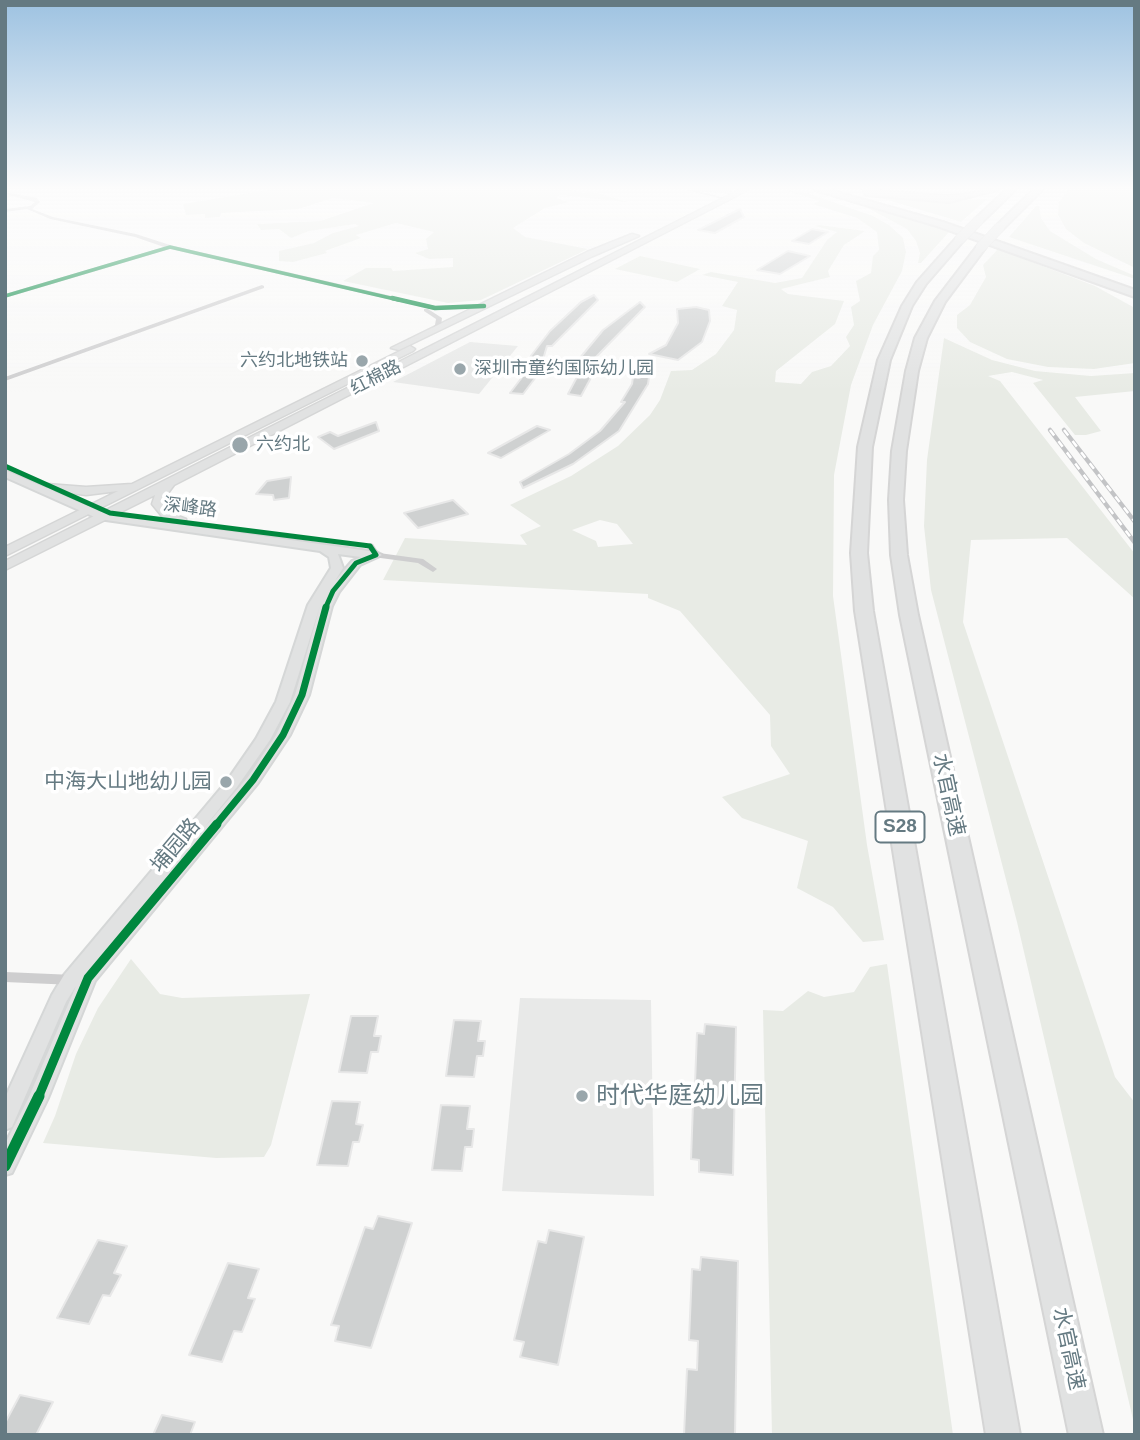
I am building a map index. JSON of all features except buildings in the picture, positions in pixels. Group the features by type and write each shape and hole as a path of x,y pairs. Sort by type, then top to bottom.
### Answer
{"highway":[{"name":"S28","path":"944,257 922,282 907,306 884,360 865,447 860,495 859,553 864,611 1003,1435"},
{"name":"水官高速","path":"973,257 940,301 918,349 905,406 899,451 896,500 899,555 909,615 1086,1435"},
{"path":"1032,257 1135,294"},
{"path":"1056,257 1135,285"}],"main road":[{"path":"287,411 326,383 583,257"},
{"name":"红棉路","path":"168,477 287,411 595,257"},
{"name":"红棉路","path":"5,566 168,477 614,257"},
{"path":"51,487 104,490 168,477"},
{"path":"168,477 158,504 169,517 182,522"},
{"name":"红棉路","path":"5,552 100,512"}],"street":[{"path":"5,296 136,257"},
{"path":"212,257 422,308 439,318 438,326 432,331"},
{"path":"215,257 435,307 467,309 484,306"},
{"path":"5,302 143,261"},
{"path":"5,379 262,287"},
{"name":"深峰路","path":"5,466 100,512 373,551 420,561 433,569"},
{"name":"深峰路","path":"5,473 100,512 323,548 373,551"},
{"name":"埔园路","path":"5,1121 58,1000 70,980 232,784 263,740 292,680 313,605 337,568 334,556 323,548"},
{"name":"埔园路","path":"5,1166 38,1098 88,978 253,780 283,735 302,695 326,606 333,592 356,563 373,551"},
{"path":"5,977 70,980 88,978"}],"shaded area":[{"path":"279,257 311,257 293,262 279,261"},
{"path":"425,257 571,257 481,300 448,303 343,281 366,268 391,268 393,271 453,267 453,258"},
{"path":"638,257 646,257 700,269 677,282 615,269"},
{"path":"816,257 836,257 828,271 830,277 781,289 788,294 844,301 835,324 776,371 775,382 801,384 812,372 831,366 850,346 846,337 854,325 851,307 860,301 856,281 871,273 873,257 905,257 902,271 873,325 851,385 834,475 833,596 867,845 884,940 863,942 833,907 797,888 808,841 742,818 722,797 790,774 771,746 770,715 680,611 648,598 648,594 383,580 405,538 527,545 520,535 541,526 510,505 571,476 618,446 650,415 660,400 671,371 692,370 716,354 734,330 737,310 722,306 738,282 702,275 711,272 775,283 802,278","holes":["600,520 617,524 633,544 598,547 596,541 572,530"]},
{"path":"990,257 1019,257 1095,286 1135,308 1135,363 1094,369 1048,367 1007,359 970,342 957,328 957,315 970,305 986,277 983,265"},
{"path":"1070,257 1093,257 1135,276 1135,279"},
{"path":"1113,257 1135,257 1135,268"},
{"path":"944,338 992,360 1035,371 1091,376 1135,373 1135,391 1075,397 1101,431 1086,435 1075,435 1033,383 1043,380 1012,372 988,376 1000,381 1135,554 1135,599 1067,538 971,540 963,622 1115,1077 1135,1103 1135,1428 1017,922 931,590 924,526 927,460"},
{"name":"深圳市童约国际幼儿园","path":"470,342 518,346 479,394 393,382"},
{"path":"131,959 160,994 182,998 310,994 271,1145 264,1157 216,1158 43,1143 76,1054 98,1008"},
{"path":"887,964 953,1435 772,1435 763,1010 783,1011 808,991 824,997 854,992 870,967"},
{"name":"时代华庭幼儿园","path":"520,998 651,1000 654,1196 502,1191"}],"railway":[{"path":"1050,430 1135,543"},
{"path":"1064,430 1135,522"}],"cycle path":[{"path":"5,296 136,257"},
{"path":"214,257 435,308 484,306"},
{"path":"5,466 110,513 370,546 376,555 356,563 333,591 326,606 302,695 283,735 253,780 88,978 38,1098 5,1166"}],"place":[{"name":"六约北地铁站","path":"362,361"},
{"name":"深圳市童约国际幼儿园","path":"460,369"},
{"name":"六约北","path":"240,445"},
{"name":"中海大山地幼儿园","path":"226,782"},
{"name":"时代华庭幼儿园","path":"582,1096"}]}
